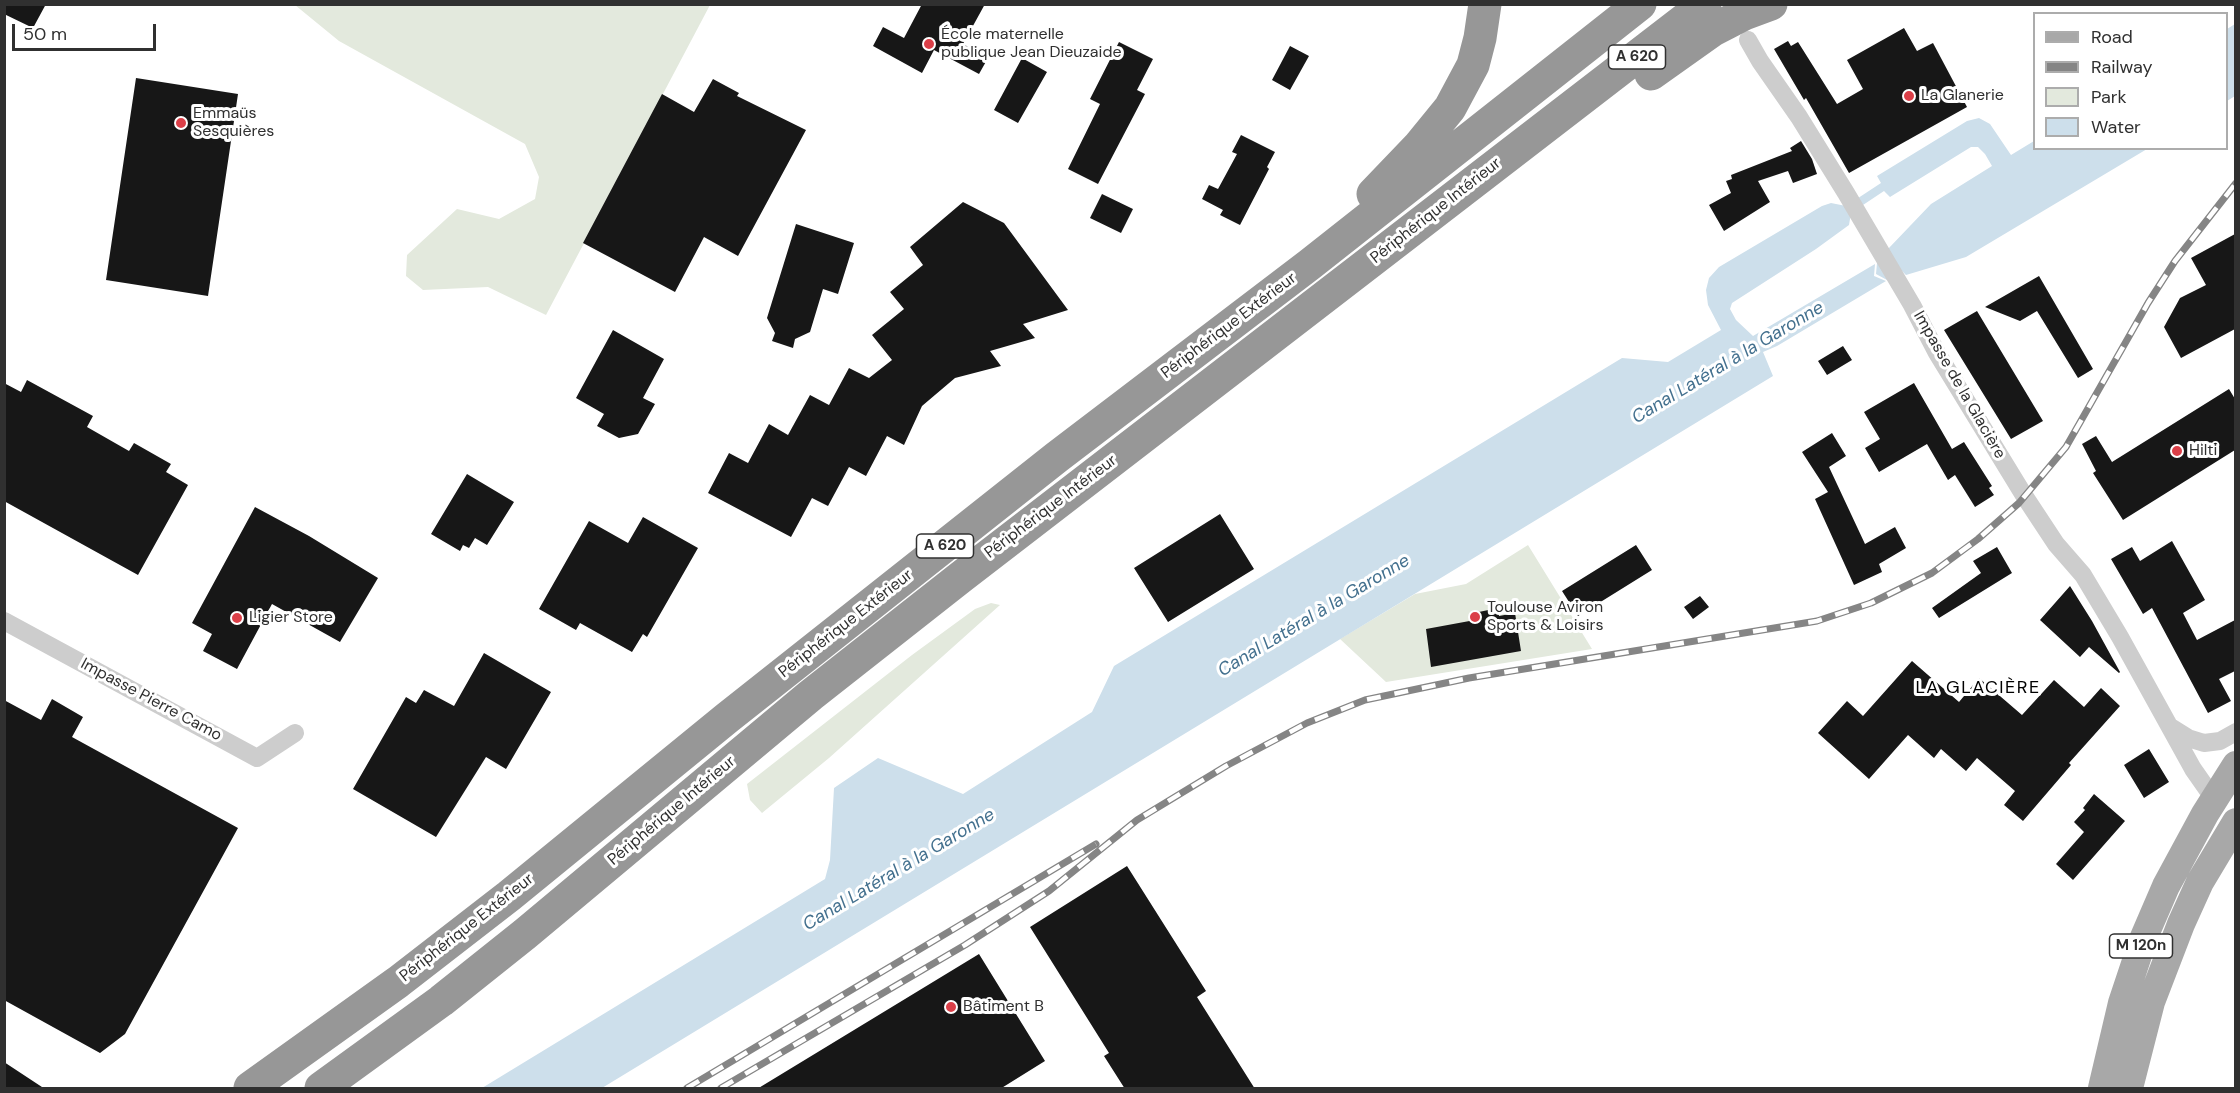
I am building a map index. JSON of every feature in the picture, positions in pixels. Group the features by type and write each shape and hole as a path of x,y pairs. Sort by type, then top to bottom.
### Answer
{"highway":[{"path":"1309,265 1419,146 1450,108 1473,65 1485,4"},
{"name":"Périphérique Extérieur","path":"250,1089 398,982 491,910 727,717 1057,458 1309,265 1640,4"},
{"name":"Périphérique Intérieur","path":"321,1089 441,1001 506,949 811,695 961,577 1706,4"},
{"path":"1568,110 1604,110 1713,30 1744,14 1771,4"}],"main road":[{"name":"M 120n","path":"2102,1089 2122,1003 2144,937 2166,886 2235,765"},
{"name":"M 120n","path":"2129,1089 2151,1002 2178,932 2200,882 2235,825"}],"street":[{"name":"Impasse de la Glacière","path":"1749,40 1760,61 1799,117 1846,193 1912,305 1937,354 2025,497 2056,544 2083,576 2172,728 2193,769 2214,799"},
{"name":"Impasse Pierre Camo","path":"4,621 257,758 295,733"},
{"path":"2172,728 2188,738 2204,743 2220,741 2235,732"}],"green space":[{"path":"295,5 710,5 546,315 488,287 423,290 406,276 407,255 457,209 499,219 535,199 539,177 525,144 339,41"},
{"name":"Toulouse Aviron Sports & Loisirs","path":"1528,545 1592,649 1386,682 1340,639 1415,594 1466,584"},
{"path":"991,603 1000,605 829,758 762,813 750,800 747,784 912,655 975,609"}],"water":[{"path":"2235,24 2235,96 2228,100 2228,28"},
{"name":"Canal Latéral à la Garonne","path":"1979,118 1990,124 2011,155 2033,142 2033,150 2145,150 1966,257 1906,275 1900,269 1887,280 1876,274 1877,263 1888,249 1931,204 1992,166 1978,147 1971,147 1890,197 1884,191 1851,213 1849,225 1732,303 1730,309 1736,320 1753,336 1875,264 1874,276 1886,281 1777,346 1763,352 1773,376 602,1088 482,1088 825,879 830,860 834,788 878,758 963,794 1092,712 1114,666 1622,358 1668,362 1721,330 1708,305 1706,290 1709,278 1719,267 1822,206 1831,203 1846,206 1881,183 1877,176 1967,121"}],"building":[{"path":"4,4 46,4 33,28 4,14"},
{"path":"922,4 985,4 963,44 988,58 979,74 934,50 922,73 873,46 883,27 904,38"},
{"path":"1904,28 1917,51 1933,43 1967,107 1849,173 1806,98 1804,100 1774,49 1788,41 1791,46 1798,42 1837,104 1863,89 1847,60"},
{"path":"1119,42 1153,59 1137,90 1145,94 1098,184 1068,169 1100,104 1090,99"},
{"path":"1290,46 1309,56 1290,90 1272,80"},
{"path":"1022,58 1047,72 1018,123 994,110"},
{"path":"136,78 238,94 208,296 106,280"},
{"path":"713,79 739,93 737,96 806,130 738,256 704,237 675,292 583,243 662,94 694,112"},
{"path":"1241,135 1275,152 1267,167 1269,169 1240,225 1220,215 1223,210 1202,199 1209,185 1218,189 1237,154 1232,152"},
{"path":"1801,141 1812,159 1817,174 1793,183 1788,171 1758,181 1770,202 1724,231 1709,205 1731,193 1726,181 1732,179 1731,175 1792,151 1790,148"},
{"path":"1102,194 1133,209 1121,233 1090,218"},
{"path":"963,202 1004,223 1068,310 1023,324 1035,338 990,351 1001,366 955,378 922,406 904,445 887,436 866,476 849,467 828,506 812,498 791,537 708,493 729,453 748,463 769,424 788,435 810,395 829,405 849,368 869,378 892,360 872,335 904,309 890,292 923,265 910,247"},
{"path":"796,224 854,243 838,294 823,289 810,332 795,339 793,348 772,341 775,333 767,318"},
{"path":"2235,234 2235,329 2181,358 2164,327 2180,298 2206,285 2191,258"},
{"path":"2039,276 2093,369 2078,378 2037,311 2020,321 1985,307"},
{"path":"1977,311 2043,421 2011,439 1944,330"},
{"path":"613,330 664,359 643,398 655,404 638,434 619,438 597,426 604,414 576,398"},
{"path":"1843,346 1852,360 1827,375 1818,361"},
{"path":"27,380 93,416 87,427 129,451 134,443 171,464 166,472 188,485 138,575 4,501 4,383 21,392"},
{"path":"1914,383 1952,449 1964,442 1992,486 1989,488 1994,495 1975,507 1955,475 1948,480 1927,444 1879,472 1865,448 1880,439 1864,412"},
{"path":"2229,389 2235,399 2235,450 2123,520 2093,473 2096,471 2082,444 2096,436 2112,462"},
{"path":"1832,433 1846,456 1829,467 1865,544 1895,527 1906,548 1879,564 1882,572 1854,585 1815,499 1828,492 1802,452"},
{"path":"467,474 514,502 487,545 475,538 469,548 463,545 460,551 431,534"},
{"path":"255,507 309,536 378,578 340,642 272,604 237,669 203,651 212,634 192,623"},
{"path":"1220,514 1254,569 1168,622 1134,568"},
{"path":"643,517 698,548 647,637 643,634 632,652 580,623 576,630 539,609 589,521 628,543"},
{"path":"2172,541 2205,600 2183,613 2197,640 2235,620 2235,671 2219,679 2231,701 2208,713 2152,608 2143,614 2111,559 2132,547 2140,561"},
{"path":"1636,545 1652,570 1578,616 1562,591"},
{"path":"1997,547 2012,573 1939,618 1932,608 1981,573 1973,561"},
{"path":"2070,586 2092,621 2119,673 2089,647 2080,657 2040,620"},
{"path":"1700,596 1709,607 1693,619 1684,607"},
{"path":"1498,608 1499,616 1515,613 1521,651 1431,667 1426,629 1475,620 1474,613"},
{"path":"484,653 551,692 506,769 486,757 436,837 353,789 406,697 416,703 424,690 454,706"},
{"path":"1912,661 1959,702 1979,678 2022,715 2054,680 2084,707 2101,688 2120,706 2069,763 2071,765 2023,821 2004,805 2015,791 1977,758 1966,771 1941,749 1934,758 1908,735 1869,779 1818,733 1847,701 1863,716"},
{"path":"52,699 83,717 72,737 238,828 125,1034 100,1053 4,1000 4,700 41,720"},
{"path":"2149,749 2169,782 2144,798 2124,765"},
{"path":"2094,794 2125,821 2073,880 2056,864 2084,832 2074,822 2085,810 2083,808"},
{"path":"1127,866 1206,991 1197,997 1255,1089 1125,1089 1104,1056 1109,1053 1030,927"},
{"name":"Bâtiment B","path":"979,954 1045,1061 1000,1089 757,1089"},
{"path":"4,1062 45,1089 4,1089"}],"railway":[{"path":"721,1088 965,945 1049,891 1137,820 1226,766 1307,723 1365,700 1469,678 1817,621 1871,603 1932,573 1978,539 2019,503 2066,447 2148,303 2175,261 2236,183"},
{"path":"687,1088 1096,844"}],"place":[{"name":"École maternelle publique Jean Dieuzaide","path":"929,44"},
{"name":"La Glanerie","path":"1909,96"},
{"name":"Emmaüs Sesquières","path":"181,123"},
{"name":"Hilti","path":"2177,451"},
{"name":"Toulouse Aviron Sports & Loisirs","path":"1475,617"},
{"name":"Ligier Store","path":"237,618"},
{"name":"Bâtiment B","path":"951,1007"}],"district":[{"name":"LA GLACIÈRE","path":"1978,688"}]}
